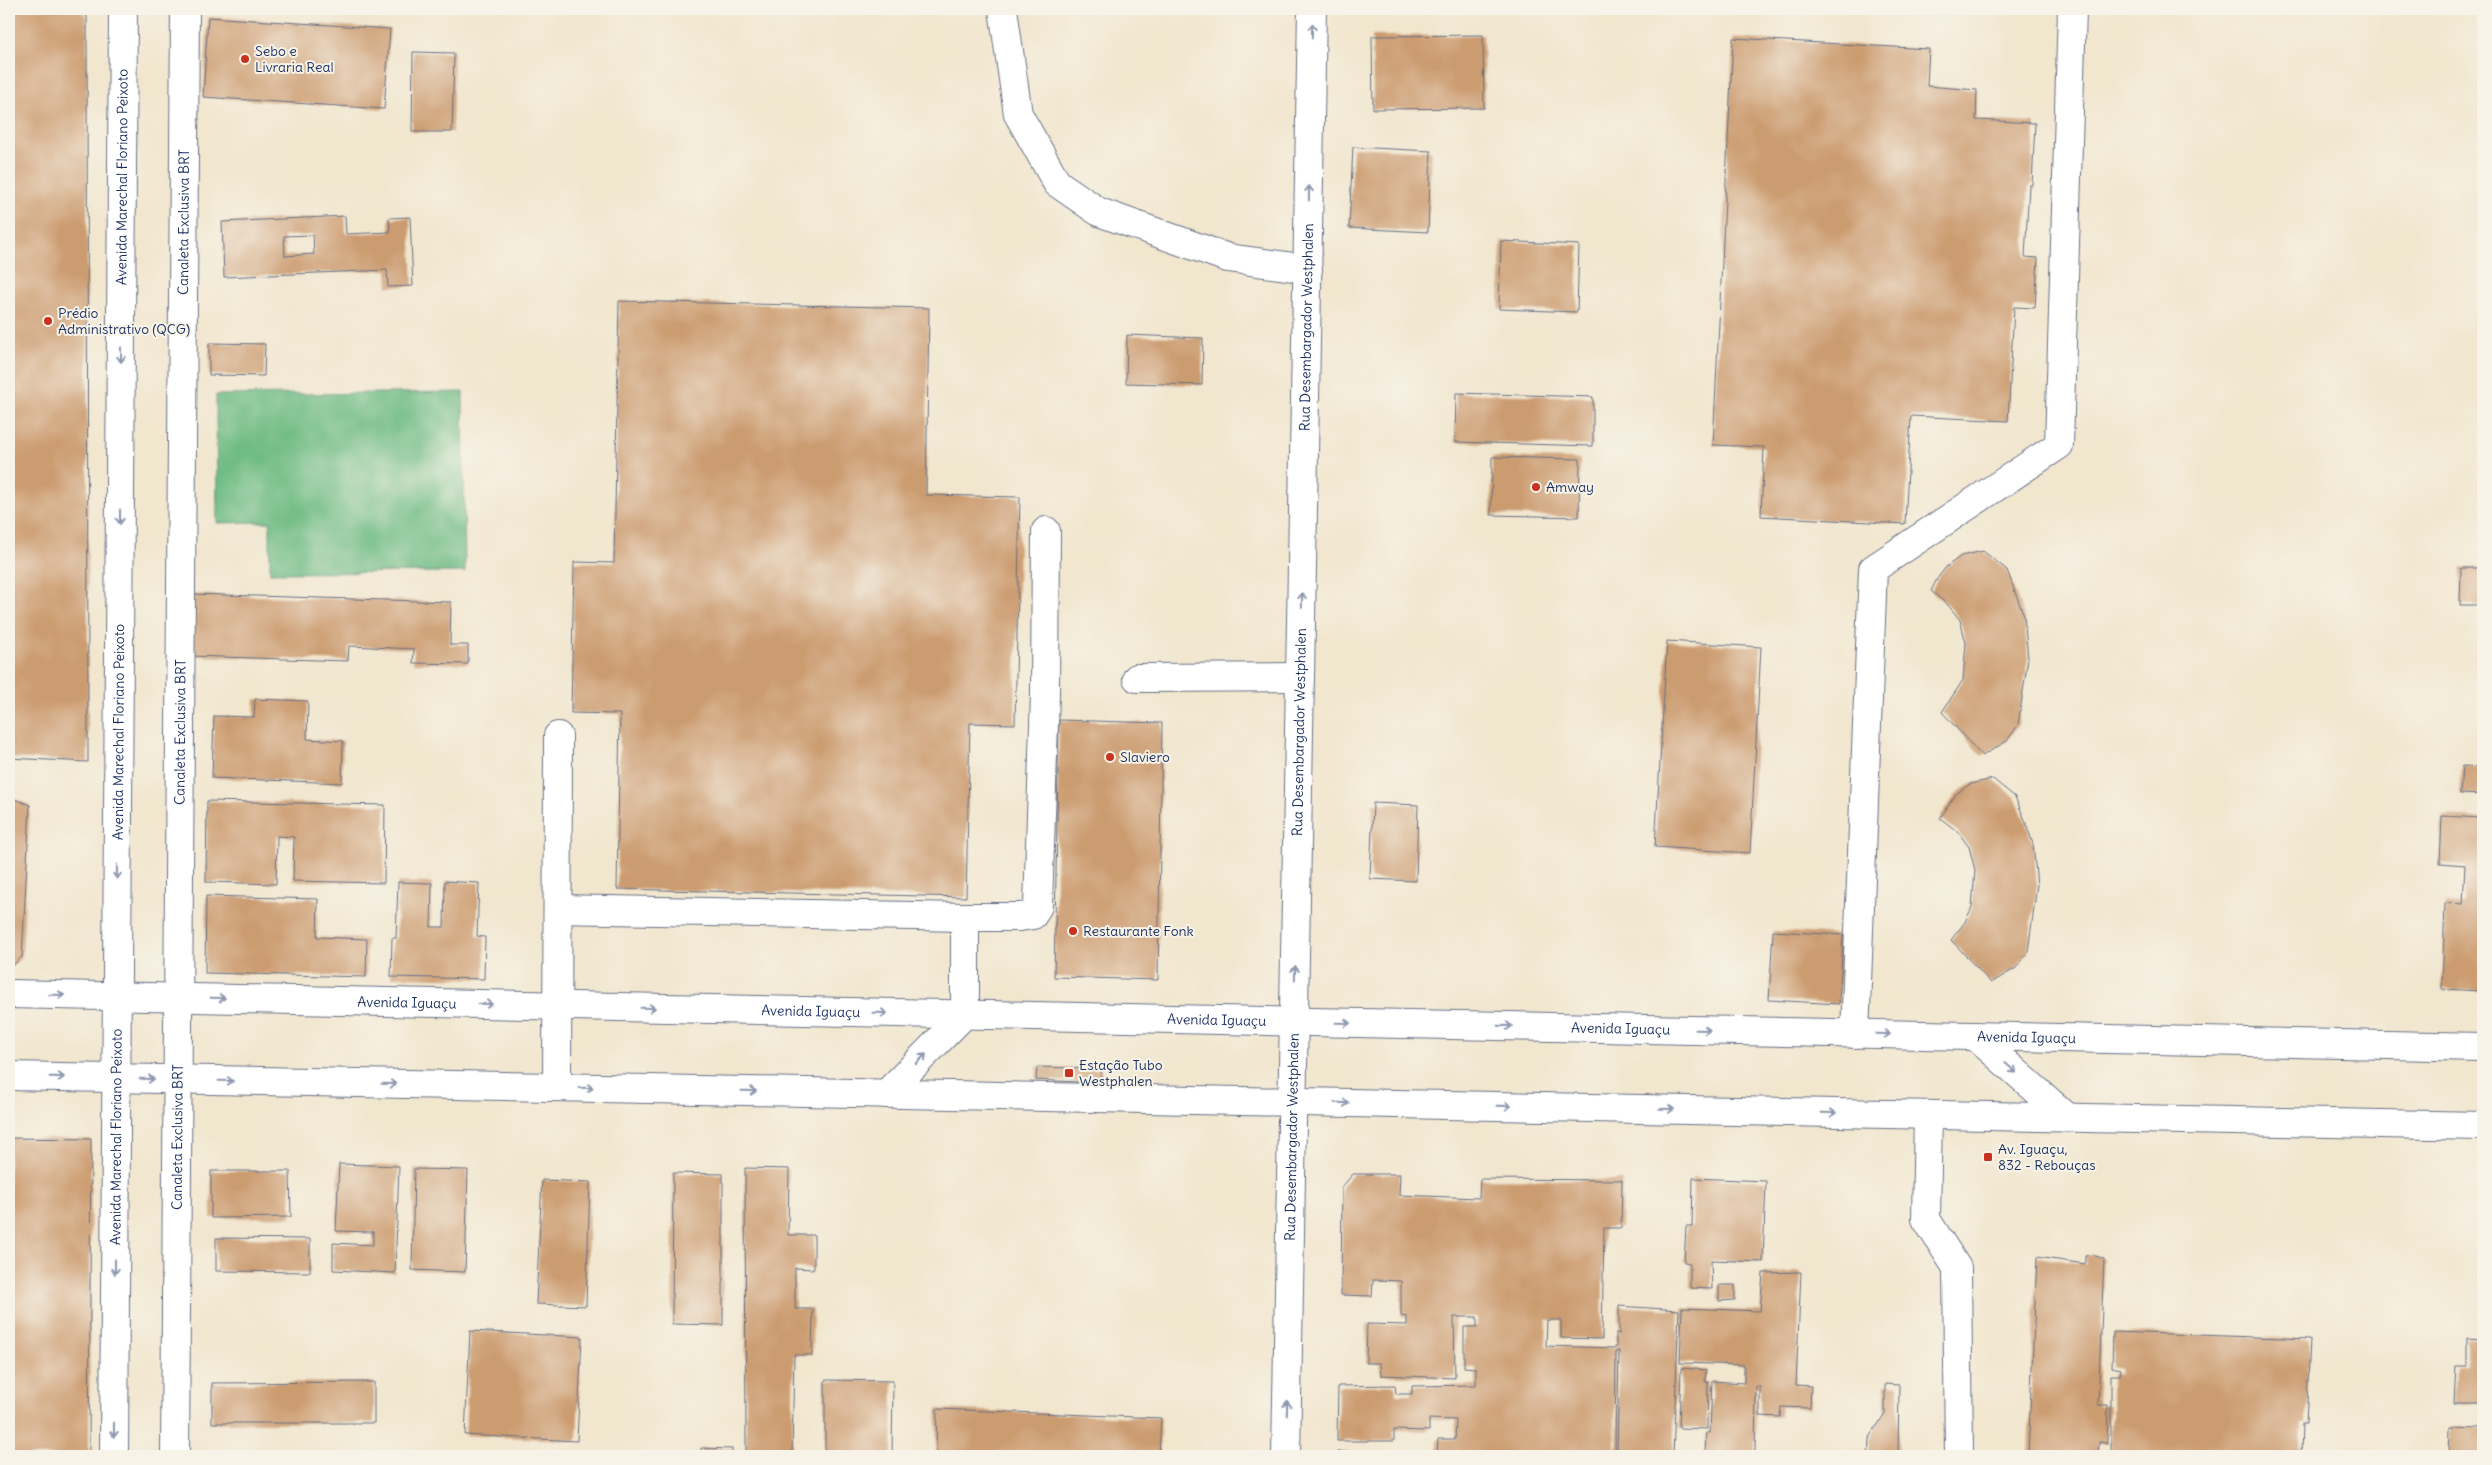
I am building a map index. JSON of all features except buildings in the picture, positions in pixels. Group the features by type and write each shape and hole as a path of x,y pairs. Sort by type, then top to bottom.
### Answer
{"main road":[{"name":"Avenida Marechal Floriano Peixoto","path":"114,1456 123,9"},
{"name":"Canaleta Exclusiva BRT","path":"175,1456 184,9"},
{"path":"1003,9 1018,114 1057,183 1099,212 1228,258 1308,269"},
{"name":"Rua Desembargador Westphalen","path":"1286,1456 1312,9"},
{"path":"1856,1034 1873,569 2059,445 2072,9"},
{"path":"558,909 964,917 1020,917 1033,915 1038,906 1045,694 1046,531"},
{"path":"1137,678 1300,677"},
{"path":"557,1087 559,1006 558,736"},
{"path":"886,1094 965,1014 964,917"},
{"name":"Avenida Iguaçu","path":"9,994 2483,1047"},
{"path":"1975,1036 2067,1117"},
{"path":"9,1076 2483,1126"},
{"path":"1928,1115 1926,1219 1957,1268 1959,1456"}],"green space":[{"path":"463,392 465,572 270,573 270,522 217,523 216,395"}],"place":[{"name":"Sebo e Livraria Real","path":"245,59"},
{"name":"Prédio Administrativo (QCG)","path":"48,321"},
{"name":"Amway","path":"1536,487"},
{"name":"Slaviero","path":"1110,757"},
{"name":"Restaurante Fonk","path":"1073,931"},
{"name":"Estação Tubo Westphalen","path":"1069,1073"},
{"name":"Av. Iguaçu, 832 - Rebouças","path":"1988,1157"}]}
